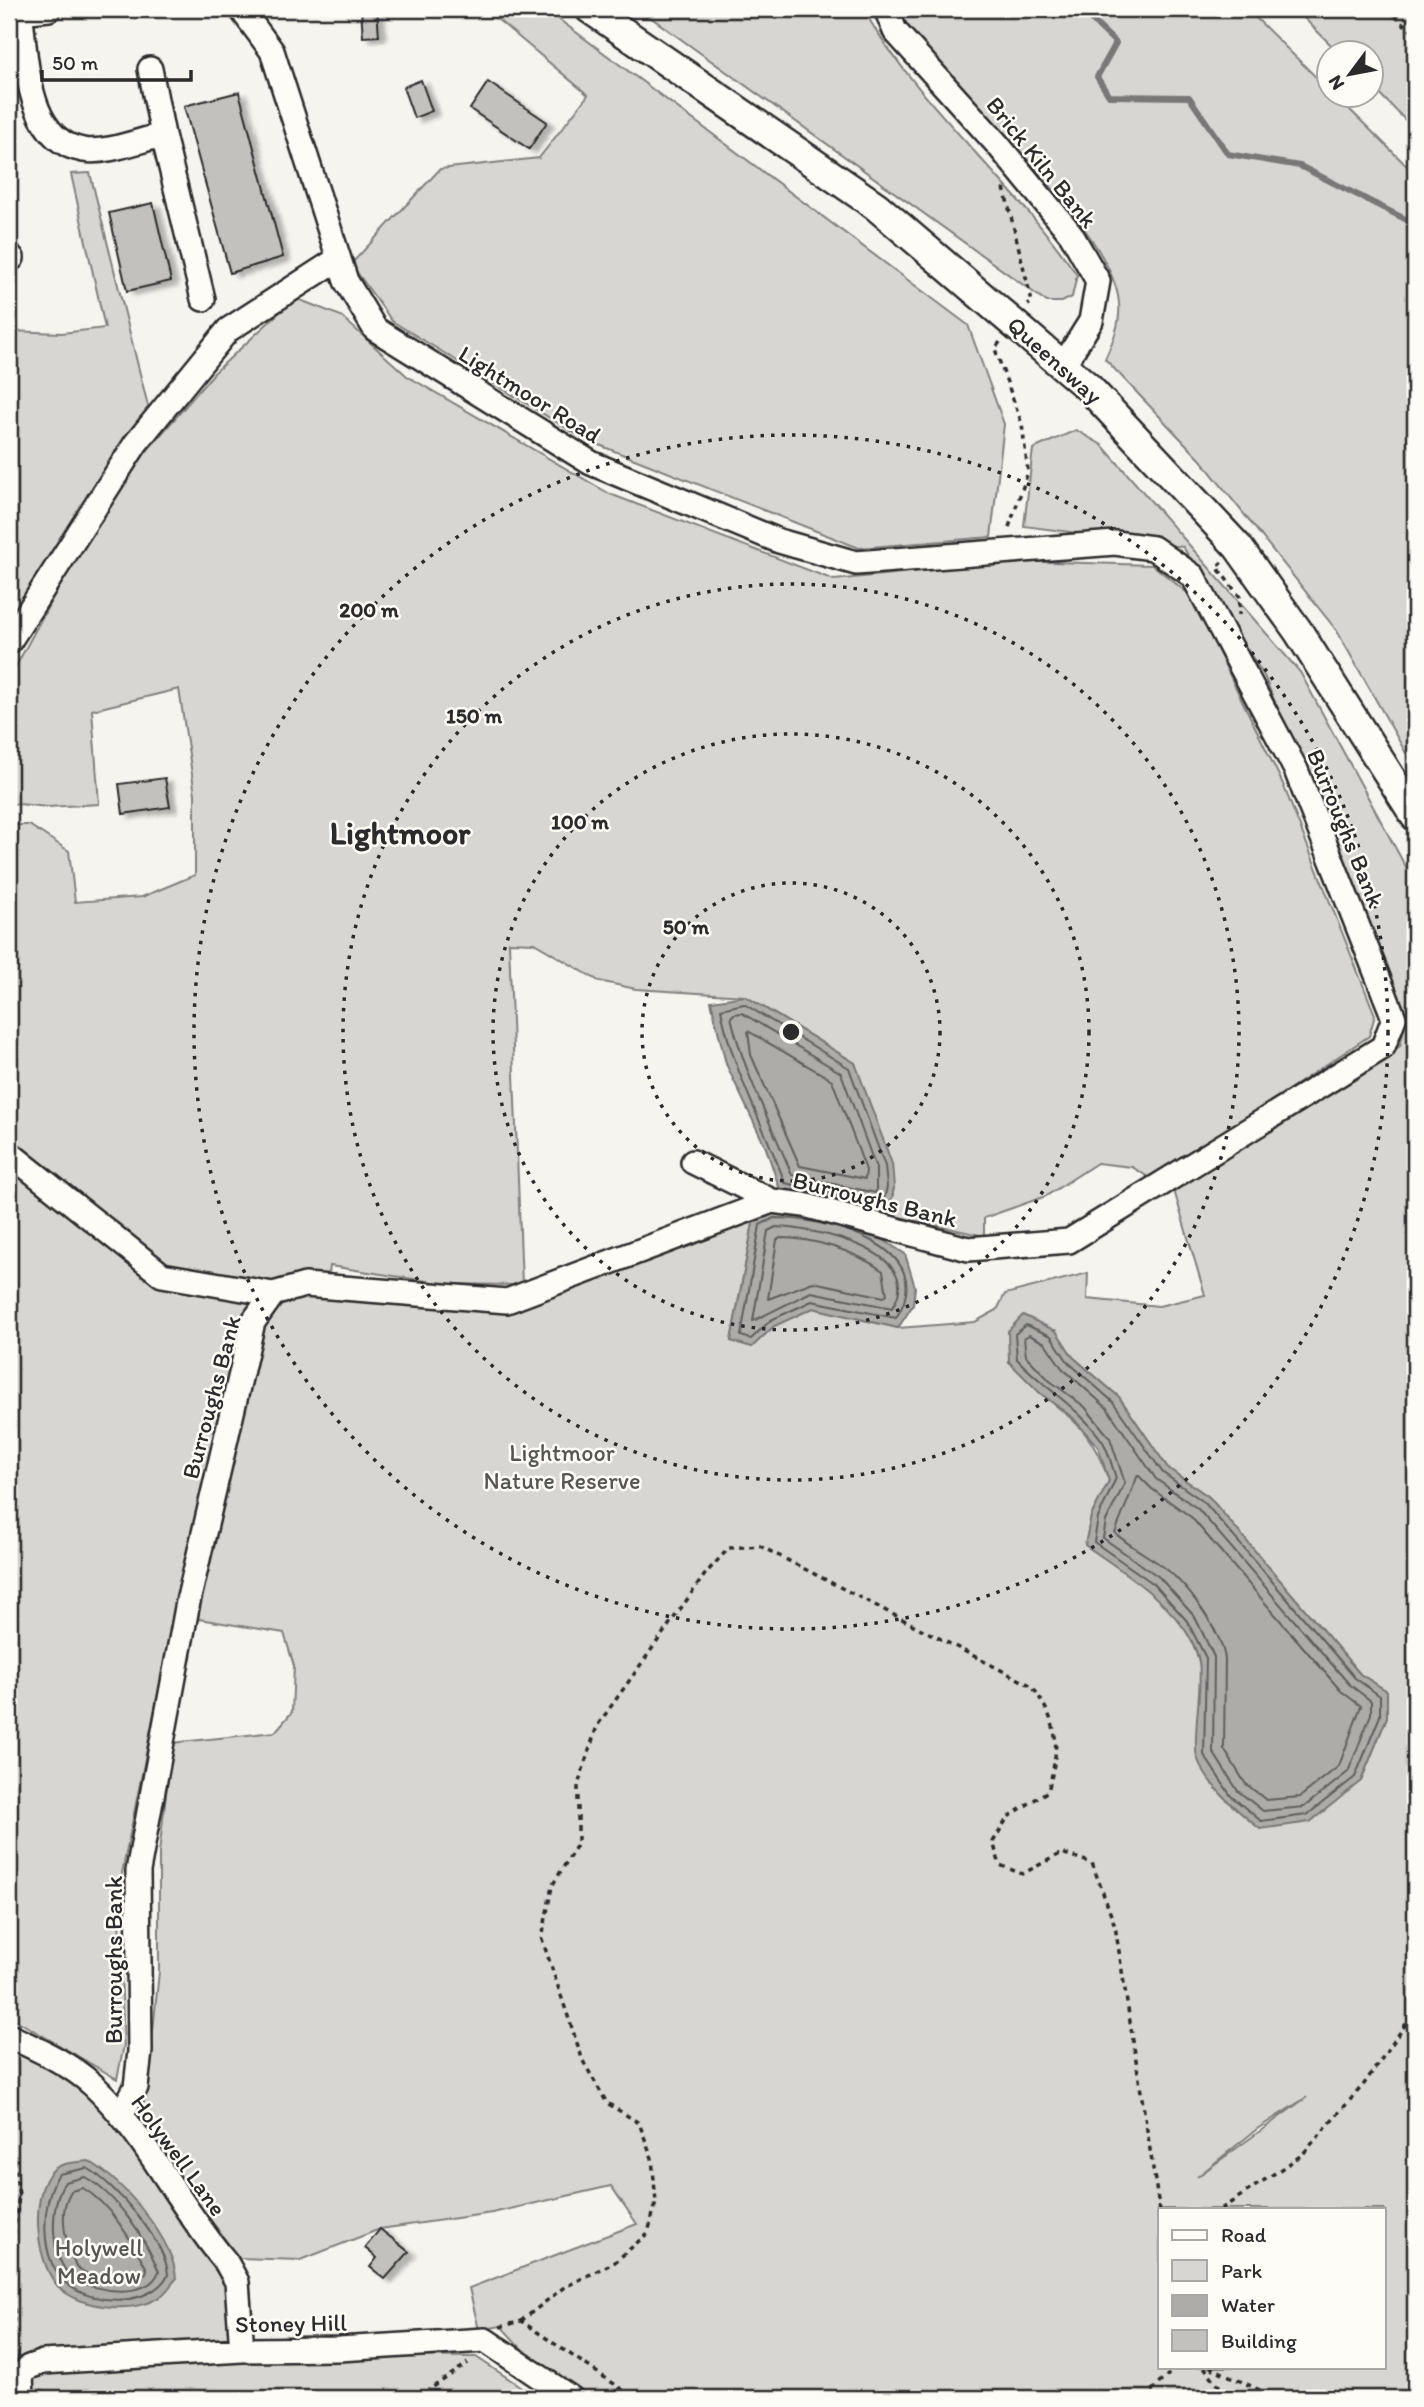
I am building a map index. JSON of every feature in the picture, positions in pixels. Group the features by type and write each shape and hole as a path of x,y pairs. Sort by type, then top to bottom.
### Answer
{"main road":[{"name":"Queensway","path":"590,9 876,206 1064,364 1238,547 1298,631 1415,816"}],"street":[{"path":"49,9 14,12 33,96 43,120 55,137 82,150 163,135"},
{"name":"Lightmoor Road","path":"241,9 272,51 346,281 375,329 592,463 779,541 856,563 1000,552"},
{"name":"Brick Kiln Bank","path":"886,9 895,31 998,145 1071,234 1098,281 1091,321 1064,364"},
{"path":"149,69 203,299"},
{"path":"9,642 136,443 228,330 338,259"},
{"name":"Burroughs Bank","path":"121,2115 136,2087 140,2051 138,1871 180,1642 253,1322 273,1294 305,1285 506,1301 772,1201 804,1205 968,1249 1069,1241 1384,1047 1394,1018 1296,770 1193,576 1153,548 1115,543 1000,552"},
{"path":"9,1153 162,1275 273,1294"},
{"path":"693,1162 772,1201"},
{"name":"Holywell Lane","path":"9,2036 44,2052 91,2084 121,2115 226,2262 237,2282 242,2350"},
{"path":"485,2340 571,2398"},
{"name":"Stoney Hill","path":"22,2398 21,2375 29,2367 43,2362 485,2340"}],"path":[{"path":"1387,9 1415,33"},
{"path":"1000,552 1028,472 1022,424 995,349 1031,302 1001,176"},
{"path":"1238,547 1217,567 1240,597 1238,616"},
{"path":"417,2398 476,2357 485,2340 501,2326 521,2321 563,2288 615,2262 648,2233 656,2202 652,2158 639,2123 607,2103 583,2061 542,1939 552,1886 578,1843 578,1785 597,1726 706,1573 729,1548 760,1546 1032,1686 1048,1710 1058,1751 1048,1791 1007,1818 993,1842 1000,1865 1022,1874 1062,1853 1092,1863 1115,1926 1159,2208"},
{"path":"1222,2208 1302,2155 1364,2084 1415,2011"},
{"path":"9,2130 19,2195 9,2276 15,2314 9,2348"},
{"path":"521,2321 635,2398"},
{"path":"1144,2398 1175,2368"},
{"path":"1205,2368 1229,2398"},
{"path":"1212,2368 1277,2398"},
{"path":"265,2398 291,2398"}],"green space":[{"path":"485,9 545,9 968,325 1004,424 991,537 859,548 584,439 392,321 351,264 440,169 539,158 588,95"},
{"path":"639,9 863,9 911,79 1025,208 1077,275 1072,297 1062,302 1047,302"},
{"path":"898,9 1247,9 1316,77 1316,108 1348,108 1415,174 1415,769 1337,631 1200,459 1105,359 1118,325 1119,303 1111,274 1092,241 1036,169 943,69"},
{"path":"1295,9 1415,9 1415,130 1386,100 1386,38 1324,38"},
{"path":"90,173 151,418 9,623 9,331 62,333 105,328 71,174"},
{"name":"Lightmoor Nature Reserve","path":"295,298 341,316 407,376 610,494 834,580 1017,561 1153,565 1191,596 1282,782 1375,1015 1369,1036 1153,1180 1132,1167 1097,1163 1046,1196 984,1218 984,1236 889,1215 894,1187 855,1063 745,996 636,989 599,981 534,943 509,942 522,1285 445,1284 330,1266 326,1296 501,1312 754,1218 731,1341 752,1347 774,1326 813,1308 898,1328 975,1322 997,1310 1005,1294 1088,1273 1087,1299 1159,1306 1205,1295 1173,1187 1400,1046 1407,1016 1264,676 1183,547 1024,526 1033,449 1076,430 1102,445 1300,672 1415,884 1415,2398 590,2398 540,2369 501,2326 479,2330 469,2288 637,2224 611,2186 492,2213 380,2229 301,2260 239,2258 140,2119 148,2082 159,1971 159,1853 172,1743 275,1732 292,1712 294,1666 284,1633 193,1618 179,1589 118,1893 124,2045 117,2079 9,2016 9,1165 111,1240 93,1204 9,1136 9,825 29,825 69,851 75,902 142,897 195,875 195,794 179,689 92,710 99,804 48,807 9,803 9,679 79,549 146,452 214,373","holes":["1056,1331 1073,1357 1119,1397 1168,1468 1209,1497 1360,1674 1387,1691 1387,1717 1361,1781 1197,1756 1201,1680 1198,1658 1191,1639 1180,1622 1152,1592 1085,1545 1091,1516 1109,1481 1097,1452 1083,1431 1040,1393","1307,2097 1197,2177 1257,2129"]},
{"name":"Holywell Meadow","path":"9,2044 65,2074 102,2104 226,2286 229,2339 9,2358"},
{"path":"238,2355 476,2357 538,2398 24,2398 30,2370"}],"water":[{"path":"745,996 855,1063 892,1164 894,1187 889,1215 780,1190 766,1148 726,1064 711,1001"},
{"path":"773,1211 790,1212 874,1234 905,1254 915,1287 913,1305 898,1328 813,1308 774,1326 752,1347 731,1341 754,1218"},
{"path":"1023,1315 1056,1331 1073,1357 1119,1397 1168,1468 1209,1497 1360,1674 1387,1691 1387,1717 1361,1781 1310,1822 1260,1829 1224,1797 1201,1767 1196,1749 1200,1671 1193,1643 1169,1610 1135,1580 1085,1545 1091,1516 1109,1481 1098,1447 1073,1418 1040,1393 1009,1362 1008,1331"},
{"path":"89,2161 131,2197 157,2229 166,2246 176,2279 163,2294 150,2302 112,2307 85,2302 63,2291 47,2267 38,2232 40,2196 45,2181 60,2165"}],"building":[{"path":"361,9 377,9 379,36 363,37"},
{"path":"421,80 432,111 414,118 403,87"},
{"path":"488,82 547,122 529,149 470,109"},
{"path":"239,92 283,257 230,273 184,106"},
{"path":"153,203 171,281 127,291 109,213"},
{"path":"165,778 170,807 123,814 119,784"},
{"path":"380,2229 409,2252 385,2279 370,2267 377,2258 365,2248"}],"waterway":[{"path":"1080,9 1116,43 1097,77 1109,96 1189,97 1228,154 1300,166 1415,224"}],"district":[{"name":"Lightmoor","path":"400,833"}]}
